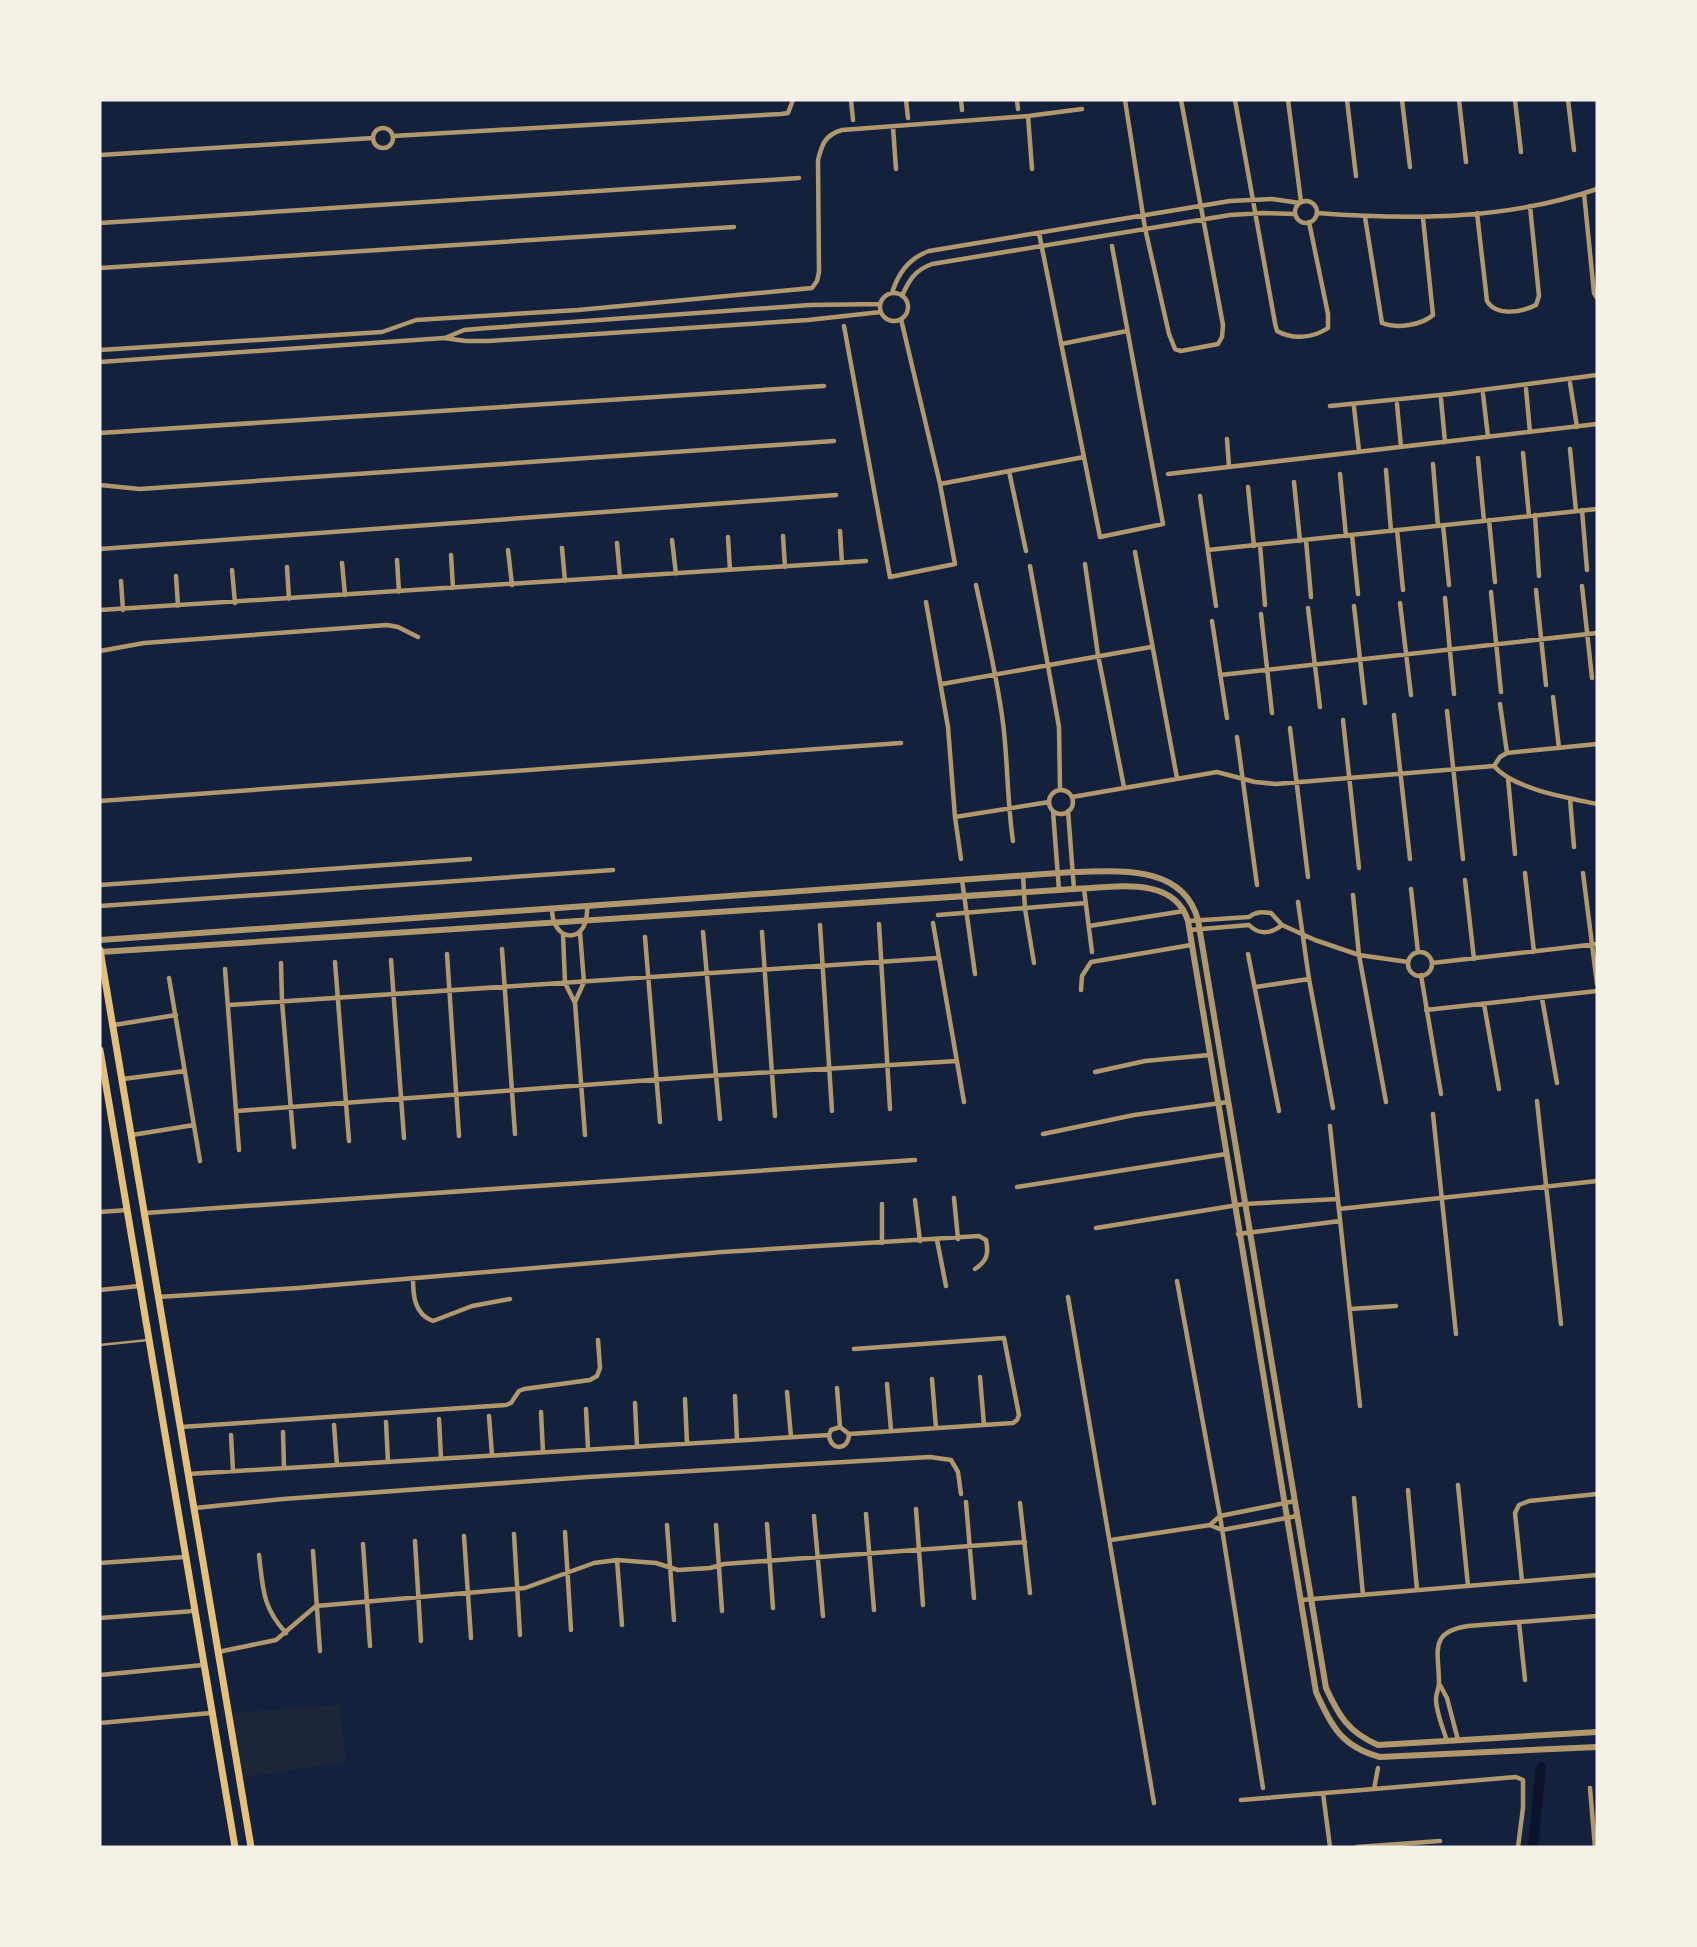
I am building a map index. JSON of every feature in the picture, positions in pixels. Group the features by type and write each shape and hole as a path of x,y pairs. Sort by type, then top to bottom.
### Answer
{"main road":[{"path":"100,951 251,1847"},
{"path":"100,1050 102,1080 127,1210 235,1847"},
{"path":"132,1240 148,1237"}],"street":[{"path":"393,136 781,114 788,113 793,100"},
{"path":"851,100 853,120"},
{"path":"906,100 908,118"},
{"path":"961,100 962,110"},
{"path":"1017,100 1018,109"},
{"path":"1125,100 1145,228 1169,334 1175,349 1181,351 1218,344 1223,325 1201,219 1181,100"},
{"path":"1235,100 1277,331 1287,337 1307,335 1328,328 1328,314 1309,222"},
{"path":"1288,100 1300,202 1295,214"},
{"path":"1347,100 1356,176"},
{"path":"1402,100 1410,167"},
{"path":"1459,100 1466,162"},
{"path":"1515,100 1521,152"},
{"path":"1568,100 1574,150"},
{"path":"100,351 382,332 416,320 578,310 812,288 819,272 818,160 822,143 831,134 842,130 1028,116 1082,109"},
{"path":"1028,116 1032,169"},
{"path":"893,127 896,169"},
{"path":"380,128 388,129 393,136 392,143 386,148 379,147 373,138 380,128"},
{"path":"100,155 373,138"},
{"path":"100,223 799,178"},
{"path":"1317,213 1423,218 1530,206 1597,188"},
{"path":"1584,193 1594,293 1597,298"},
{"path":"892,293 905,266 925,252 1199,206 1280,200 1311,202 1316,207 1315,218 1309,222 1302,222 1295,214 1254,213 1201,219 927,266 913,275 902,296"},
{"path":"1477,213 1487,301 1496,310 1522,309 1536,305 1539,296 1530,206"},
{"path":"1365,217 1382,323 1399,326 1427,320 1433,314 1423,218"},
{"path":"100,268 734,227"},
{"path":"1039,233 1100,537 1163,524 1112,246"},
{"path":"844,326 890,577 955,564 940,484 901,319 908,307 902,296 892,293 880,303 881,312 888,320 901,319"},
{"path":"444,338 464,330 488,328 810,305 880,303"},
{"path":"100,362 444,338 489,341 808,320 881,312"},
{"path":"638,317 638,330"},
{"path":"1061,344 1128,331"},
{"path":"1330,406 1597,375"},
{"path":"1570,383 1577,427"},
{"path":"100,433 824,386"},
{"path":"1526,389 1530,432"},
{"path":"1483,394 1488,437"},
{"path":"1441,399 1445,442"},
{"path":"1396,404 1401,447"},
{"path":"1354,407 1359,451"},
{"path":"1168,474 1597,424"},
{"path":"1227,439 1229,467"},
{"path":"100,485 140,489 834,441"},
{"path":"1570,449 1576,511"},
{"path":"1524,453 1539,576"},
{"path":"940,484 1084,457"},
{"path":"1478,458 1495,582"},
{"path":"1433,464 1449,585"},
{"path":"1386,470 1404,590"},
{"path":"1009,471 1026,551"},
{"path":"1340,474 1358,594"},
{"path":"1294,482 1311,597"},
{"path":"1248,486 1265,605"},
{"path":"100,549 836,495"},
{"path":"1200,496 1216,606"},
{"path":"1208,550 1597,509"},
{"path":"1582,510 1587,570"},
{"path":"840,531 842,563"},
{"path":"783,536 785,567"},
{"path":"728,537 730,570"},
{"path":"672,540 676,574"},
{"path":"617,543 620,577"},
{"path":"562,548 565,581"},
{"path":"508,550 512,584"},
{"path":"1135,552 1177,778"},
{"path":"451,555 453,588"},
{"path":"397,560 399,592"},
{"path":"101,612 866,561"},
{"path":"342,563 345,596"},
{"path":"1085,564 1098,655 1124,787"},
{"path":"1030,566 1059,727 1060,789"},
{"path":"287,567 289,599"},
{"path":"232,570 235,603"},
{"path":"176,576 178,606"},
{"path":"121,581 123,610"},
{"path":"976,585 1003,724 1013,841"},
{"path":"1582,586 1592,678"},
{"path":"1536,590 1546,685"},
{"path":"1491,592 1501,692"},
{"path":"1445,598 1454,694"},
{"path":"926,602 950,738 955,817 961,859"},
{"path":"1399,603 1412,695"},
{"path":"1354,606 1365,703"},
{"path":"1308,608 1320,707"},
{"path":"1261,614 1272,713"},
{"path":"1212,621 1227,718"},
{"path":"100,651 144,643 387,625 398,627 418,637"},
{"path":"1220,675 1597,632"},
{"path":"942,684 1152,647"},
{"path":"1553,697 1559,748"},
{"path":"1500,704 1507,753"},
{"path":"1447,711 1464,859"},
{"path":"1394,715 1410,859"},
{"path":"1343,720 1359,869"},
{"path":"1290,728 1308,877"},
{"path":"1237,737 1257,884"},
{"path":"100,801 901,743"},
{"path":"1494,766 1500,757 1507,753 1597,744"},
{"path":"1072,797 1217,772 1276,784 1494,766"},
{"path":"1494,766 1501,775 1508,778 1570,799 1597,804"},
{"path":"1508,778 1515,854"},
{"path":"1049,802 1054,792 1060,789 1067,791 1072,797 1073,805 1068,811 1061,814 1053,811"},
{"path":"1570,799 1574,847"},
{"path":"955,817 1049,802"},
{"path":"1049,802 1053,811 1059,890"},
{"path":"1068,811 1074,889"},
{"path":"100,885 470,859"},
{"path":"100,906 612,870"},
{"path":"100,940 1073,872 1137,872 1168,879 1185,893 1196,911 1200,929 1326,1688 1339,1716 1353,1731 1378,1745 1597,1732"},
{"path":"1525,873 1534,952"},
{"path":"1583,873 1595,945 1597,984"},
{"path":"1023,876 1025,909 1034,963"},
{"path":"962,880 975,974"},
{"path":"1465,880 1474,959"},
{"path":"100,951 1074,889 1135,886 1164,891 1184,911 1188,922 1316,1692 1330,1724 1347,1742 1363,1753 1380,1758 1597,1746"},
{"path":"1084,889 1093,952"},
{"path":"1411,889 1418,952"},
{"path":"1353,895 1359,955 1386,1102"},
{"path":"1298,902 1308,978 1333,1108"},
{"path":"938,915 1086,903"},
{"path":"575,1003 584,982 580,933 588,920 587,907"},
{"path":"552,909 553,922 563,933 572,936 580,933"},
{"path":"1089,926 1184,911"},
{"path":"1188,922 1271,913 1282,925 1303,935 1359,955 1408,962"},
{"path":"1249,917 1249,925 1263,932 1275,931 1282,925"},
{"path":"933,923 964,1102"},
{"path":"879,924 890,1109"},
{"path":"820,925 832,1111"},
{"path":"1189,930 1249,925"},
{"path":"703,932 720,1119"},
{"path":"762,932 775,1116"},
{"path":"563,933 565,983 575,1003 585,1135"},
{"path":"645,937 660,1122"},
{"path":"1082,990 1082,976 1091,962 1191,945"},
{"path":"1432,963 1595,945"},
{"path":"502,949 515,1134"},
{"path":"1418,952 1430,957 1432,963 1426,974 1421,975 1414,974 1409,969 1408,962 1412,955 1418,952"},
{"path":"447,954 459,1136"},
{"path":"1248,954 1279,1111"},
{"path":"229,1004 938,958"},
{"path":"391,960 404,1138"},
{"path":"335,962 349,1142"},
{"path":"281,963 294,1147"},
{"path":"225,969 239,1150"},
{"path":"1421,975 1441,1094"},
{"path":"169,978 200,1161"},
{"path":"1256,987 1308,978"},
{"path":"1426,1010 1597,991"},
{"path":"1542,998 1557,1083"},
{"path":"1483,1004 1499,1089"},
{"path":"114,1024 176,1015"},
{"path":"1095,1072 1145,1061 1209,1055"},
{"path":"237,1111 957,1061"},
{"path":"123,1079 185,1070"},
{"path":"1537,1101 1561,1324"},
{"path":"1043,1134 1134,1115 1228,1102"},
{"path":"1433,1114 1456,1334"},
{"path":"132,1135 194,1125"},
{"path":"1330,1126 1360,1406"},
{"path":"1017,1187 1226,1154"},
{"path":"145,1213 915,1160"},
{"path":"1339,1209 1597,1181"},
{"path":"954,1198 958,1239"},
{"path":"1096,1228 1244,1204 1338,1199"},
{"path":"915,1200 920,1241"},
{"path":"882,1203 882,1243"},
{"path":"100,1212 127,1210"},
{"path":"1238,1234 1340,1221"},
{"path":"159,1297 298,1288 722,1252 979,1237 986,1240 985,1261 975,1269"},
{"path":"937,1240 946,1286"},
{"path":"413,1278 416,1307 427,1319 433,1321 472,1306 510,1299"},
{"path":"1177,1281 1220,1516 1264,1788"},
{"path":"100,1290 139,1286"},
{"path":"1068,1297 1154,1803"},
{"path":"1350,1309 1396,1306"},
{"path":"837,1388 840,1427 849,1434 1013,1423 1017,1420 1004,1338 854,1349"},
{"path":"180,1427 506,1405 524,1389 590,1380 597,1376 600,1368 598,1340"},
{"path":"980,1377 984,1424"},
{"path":"932,1379 936,1427"},
{"path":"887,1384 891,1430"},
{"path":"788,1392 791,1437"},
{"path":"735,1396 737,1440"},
{"path":"685,1399 687,1443"},
{"path":"635,1402 637,1446"},
{"path":"586,1409 588,1449"},
{"path":"541,1412 543,1452"},
{"path":"489,1416 492,1455"},
{"path":"439,1419 441,1458"},
{"path":"386,1422 388,1462"},
{"path":"334,1425 337,1465"},
{"path":"840,1427 831,1430 829,1434 829,1441 833,1446 845,1446 849,1434"},
{"path":"283,1432 284,1468"},
{"path":"188,1474 829,1434"},
{"path":"231,1435 233,1471"},
{"path":"194,1508 283,1499 874,1460 944,1458 955,1465 961,1494"},
{"path":"1458,1485 1468,1586"},
{"path":"1408,1490 1416,1590"},
{"path":"1522,1581 1516,1513 1519,1504 1597,1494"},
{"path":"1354,1498 1363,1595"},
{"path":"1210,1525 1220,1516 1295,1501"},
{"path":"966,1502 974,1598"},
{"path":"1020,1503 1030,1593"},
{"path":"916,1509 923,1605"},
{"path":"866,1514 874,1610"},
{"path":"814,1516 823,1616"},
{"path":"1111,1540 1210,1525 1222,1530 1297,1516"},
{"path":"767,1524 773,1608"},
{"path":"667,1525 674,1620"},
{"path":"716,1525 722,1611"},
{"path":"565,1532 571,1630"},
{"path":"514,1534 520,1634"},
{"path":"464,1536 471,1638"},
{"path":"415,1541 421,1642"},
{"path":"218,1653 276,1640 316,1606 525,1588 594,1563 617,1560 694,1570 770,1560 1025,1542"},
{"path":"363,1544 370,1646"},
{"path":"313,1550 320,1651"},
{"path":"259,1555 264,1599 269,1611 286,1633"},
{"path":"100,1563 185,1557"},
{"path":"617,1560 622,1625"},
{"path":"1301,1600 1311,1597 1597,1575"},
{"path":"100,1619 194,1611"},
{"path":"1447,1741 1437,1707 1439,1684 1436,1650 1441,1637 1452,1628 1597,1616"},
{"path":"1519,1622 1525,1680"},
{"path":"100,1675 203,1665"},
{"path":"1439,1684 1447,1698 1458,1741"},
{"path":"100,1723 211,1713"},
{"path":"1374,1789 1378,1768"},
{"path":"1241,1800 1516,1777 1523,1780 1518,1847"},
{"path":"1590,1788 1595,1847"},
{"path":"1323,1793 1330,1847"},
{"path":"1357,1847 1440,1841"}],"lane":[{"path":"100,1345 148,1340"}],"shaded area":[{"path":"339,1705 347,1762 239,1778 228,1713"}],"waterway":[{"path":"1533,1847 1541,1767"}]}
